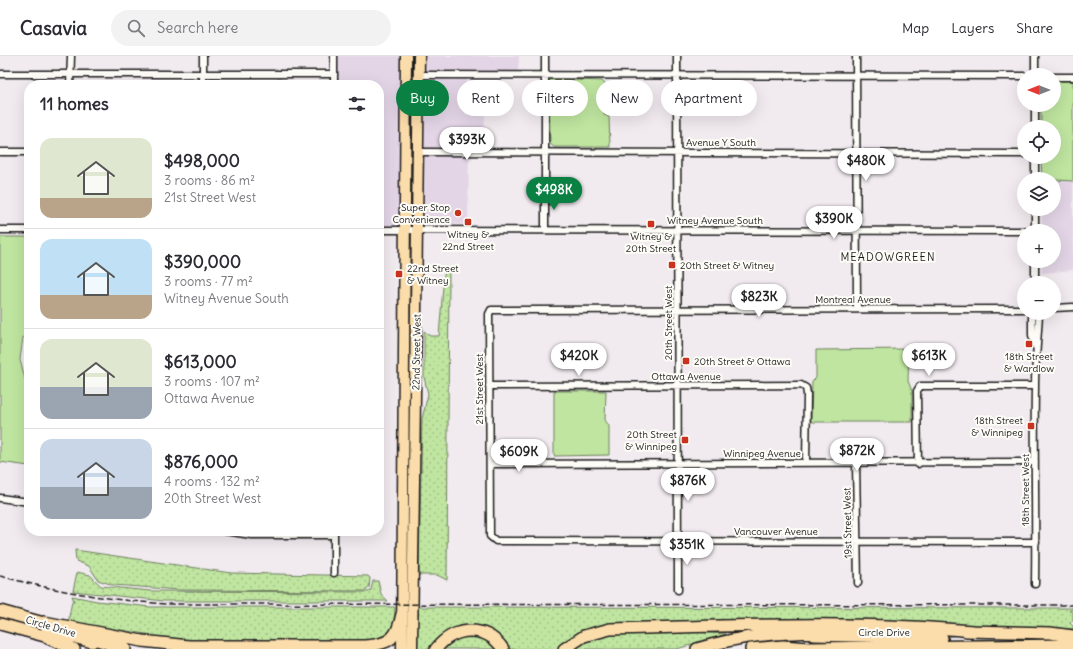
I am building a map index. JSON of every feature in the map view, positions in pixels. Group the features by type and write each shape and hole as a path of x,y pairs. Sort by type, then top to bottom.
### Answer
{"highway":[{"name":"Circle Drive","path":"0,611 44,622 125,649"},
{"path":"44,622 142,641 189,646 365,646 380,644 390,640 400,626 402,614"},
{"path":"1,623 98,644 108,644"},
{"name":"Circle Drive","path":"1,623 91,649"},
{"path":"564,649 584,636 610,630 844,625 973,631"},
{"path":"436,649 449,636 467,630 486,634 495,639 503,649"},
{"name":"Circle Drive","path":"698,649 748,636 781,633 973,631 1050,633 1073,636"},
{"path":"781,633 855,637 1022,639 1031,640 1036,645"},
{"path":"42,635 74,649"},
{"path":"1052,649 1070,644"},
{"name":"Circle Drive","path":"751,649 783,646 805,648 1070,644"},
{"path":"1007,645 1018,649"}],"main road":[{"name":"22nd Street West","path":"402,649 406,56"},
{"name":"22nd Street West","path":"412,649 419,56"}],"street":[{"path":"70,56 70,80"},
{"path":"203,56 203,80"},
{"path":"334,56 334,80"},
{"path":"545,56 545,230"},
{"name":"20th Street West","path":"677,56 679,462 678,590"},
{"path":"856,56 857,309"},
{"path":"1035,56 1035,68"},
{"path":"0,74 334,74"},
{"path":"419,75 1017,76"},
{"path":"1061,77 1073,77"},
{"path":"0,152 24,152"},
{"name":"Avenue Y South","path":"418,152 1017,154"},
{"path":"0,230 24,230"},
{"name":"Witney Avenue South","path":"384,230 1017,231"},
{"path":"1061,308 1073,307"},
{"name":"Montreal Avenue","path":"491,310 1017,308"},
{"name":"21st Street West","path":"491,310 489,314 489,386 490,536 492,539"},
{"path":"1032,320 1032,335 1035,348"},
{"path":"1035,348 1038,335 1039,320"},
{"name":"18th Street West","path":"1035,348 1035,584"},
{"name":"Ottawa Avenue","path":"489,386 801,385 806,388 808,394 806,463"},
{"path":"918,464 917,391 920,386 1035,386"},
{"name":"Winnipeg Avenue","path":"490,464 679,462 918,464 1035,462"},
{"name":"19st Street West","path":"856,463 856,542 858,583"},
{"path":"0,498 24,501"},
{"path":"334,536 334,573"},
{"name":"Vancouver Avenue","path":"492,539 1036,542"}],"shaded area":[{"path":"333,56 406,56 406,80 396,80 396,116 406,116 406,229 384,230 384,80 333,80"},
{"path":"424,56 519,56 518,71 467,73 467,80 457,80 457,116 485,116 484,148 469,149 468,224 422,224 423,116 449,116 449,80 424,80"},
{"path":"1061,180 1073,181 1073,270 1042,273 1042,268 1061,268 1061,224 1042,224 1042,216 1061,216"}],"green space":[{"path":"549,79 576,80 549,80"},
{"path":"588,80 596,81 596,116 609,117 610,147 554,147 550,144 550,116 588,116"},
{"path":"1061,81 1073,81 1073,181 1061,180 1061,172 1042,172 1041,164 1061,164 1061,120 1041,120 1041,112 1061,112"},
{"path":"0,237 24,237 24,337 20,360 24,375 24,465 0,462"},
{"path":"449,267 447,580 437,575 419,575 422,419 428,394 424,377 424,331 430,336 439,336 444,275"},
{"path":"909,349 908,381 912,391 912,422 811,422 812,382 816,378 816,350"},
{"path":"554,391 606,391 605,420 609,426 609,455 554,456"},
{"path":"75,550 231,573 368,576 370,578 369,588 365,591 180,590 113,585 98,580 89,566 76,561"},
{"path":"77,572 90,575 101,586 150,591 368,592 371,590 373,581 378,581 381,594 388,601 164,601 73,591"},
{"path":"72,596 97,601 150,607 395,607 392,628 386,635 376,641 216,643 155,638 152,635 66,621 70,618 72,601 74,601"},
{"path":"417,607 1073,608 1069,611 1073,611 1073,620 1070,623 1073,626 1073,629 820,619 580,633 556,649 509,649 500,639 490,633 480,628 469,627 458,628 448,632 438,639 429,649 417,649 416,616 419,615"},
{"path":"692,632 726,634 677,649 571,649 599,637 615,634"},
{"path":"463,636 482,639 489,642 497,649 441,649"}],"railway":[{"path":"0,576 82,594 165,604 1073,605"}],"place":[{"name":"Super Stop Convenience","path":"458,213"},
{"name":"Witney & 22nd Street","path":"468,222"},
{"name":"Witney & 20th Street","path":"651,224"},
{"name":"20th Street & Witney","path":"672,265"},
{"name":"22nd Street & Witney","path":"399,274"},
{"name":"18th Street & Wardlow","path":"1029,344"},
{"name":"20th Street & Ottawa","path":"686,361"},
{"name":"18th Street & Winnipeg","path":"1031,426"},
{"name":"20th Street & Winnipeg","path":"685,440"}],"district":[{"name":"MEADOWGREEN","path":"888,257"}]}
